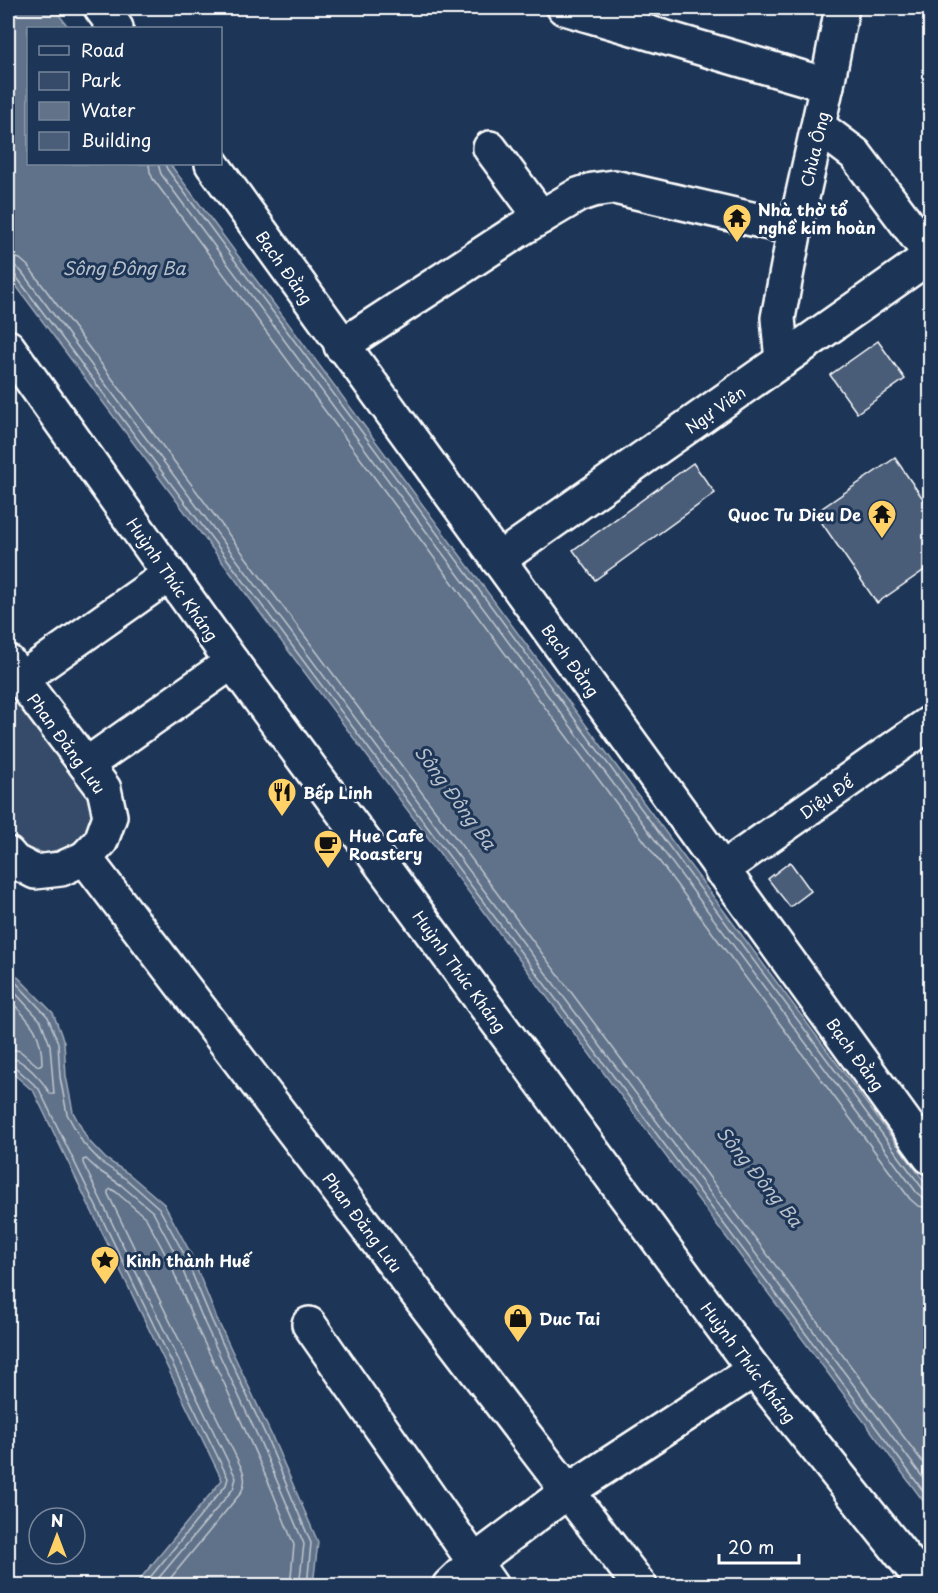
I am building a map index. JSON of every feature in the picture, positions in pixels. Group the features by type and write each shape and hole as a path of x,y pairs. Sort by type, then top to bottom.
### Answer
{"street":[{"path":"101,8 115,27"},
{"path":"564,8 828,85"},
{"name":"Chùa Ông","path":"782,361 778,318 795,229 828,85 842,8"},
{"path":"819,127 855,154 930,255"},
{"path":"490,147 541,217"},
{"name":"Bạch Đằng","path":"213,165 341,346 930,1157"},
{"path":"341,346 541,217 578,195 593,190 614,187 795,229"},
{"name":"Ngự Viên","path":"498,560 930,255"},
{"name":"Huỳnh Thúc Kháng","path":"8,346 232,662 754,1370 927,1586"},
{"path":"14,671 170,574"},
{"path":"86,765 232,662"},
{"name":"Phan Đăng Lưu","path":"14,671 104,789 110,816 101,842 85,858 640,1586"},
{"name":"Diệu Đế","path":"721,870 930,723"},
{"path":"8,854 14,861 35,872 61,868 85,858"},
{"path":"309,1324 482,1574"},
{"path":"449,1586 482,1574 568,1491 754,1370"}],"green space":[{"path":"8,685 93,795 92,819 83,838 67,848 44,853 19,846 8,832"}],"water":[{"name":"Sông Đông Ba","path":"8,8 54,8 68,27 27,27 27,165 171,165 930,1189 930,1510 8,275"},
{"path":"8,967 53,1013 64,1042 66,1076 73,1112 88,1140 106,1159 129,1174 164,1204 190,1252 217,1319 318,1542 313,1585 135,1585 222,1480 34,1092 8,1069"}],"building":[{"path":"878,341 905,379 857,413 830,375"},
{"name":"Quoc Tu Dieu De","path":"895,458 930,509 930,566 877,603 815,513"},
{"path":"693,463 715,493 595,580 573,550"},
{"path":"790,862 811,891 790,907 768,879"}],"place":[{"name":"Nhà thờ tổ nghề kim hoàn","path":"737,244"},
{"name":"Quoc Tu Dieu De","path":"882,540"},
{"name":"Bếp Linh","path":"282,818"},
{"name":"Hue Cafe Roastery","path":"328,870"},
{"name":"Kinh thành Huế","path":"105,1286"},
{"name":"Duc Tai","path":"518,1344"}]}
